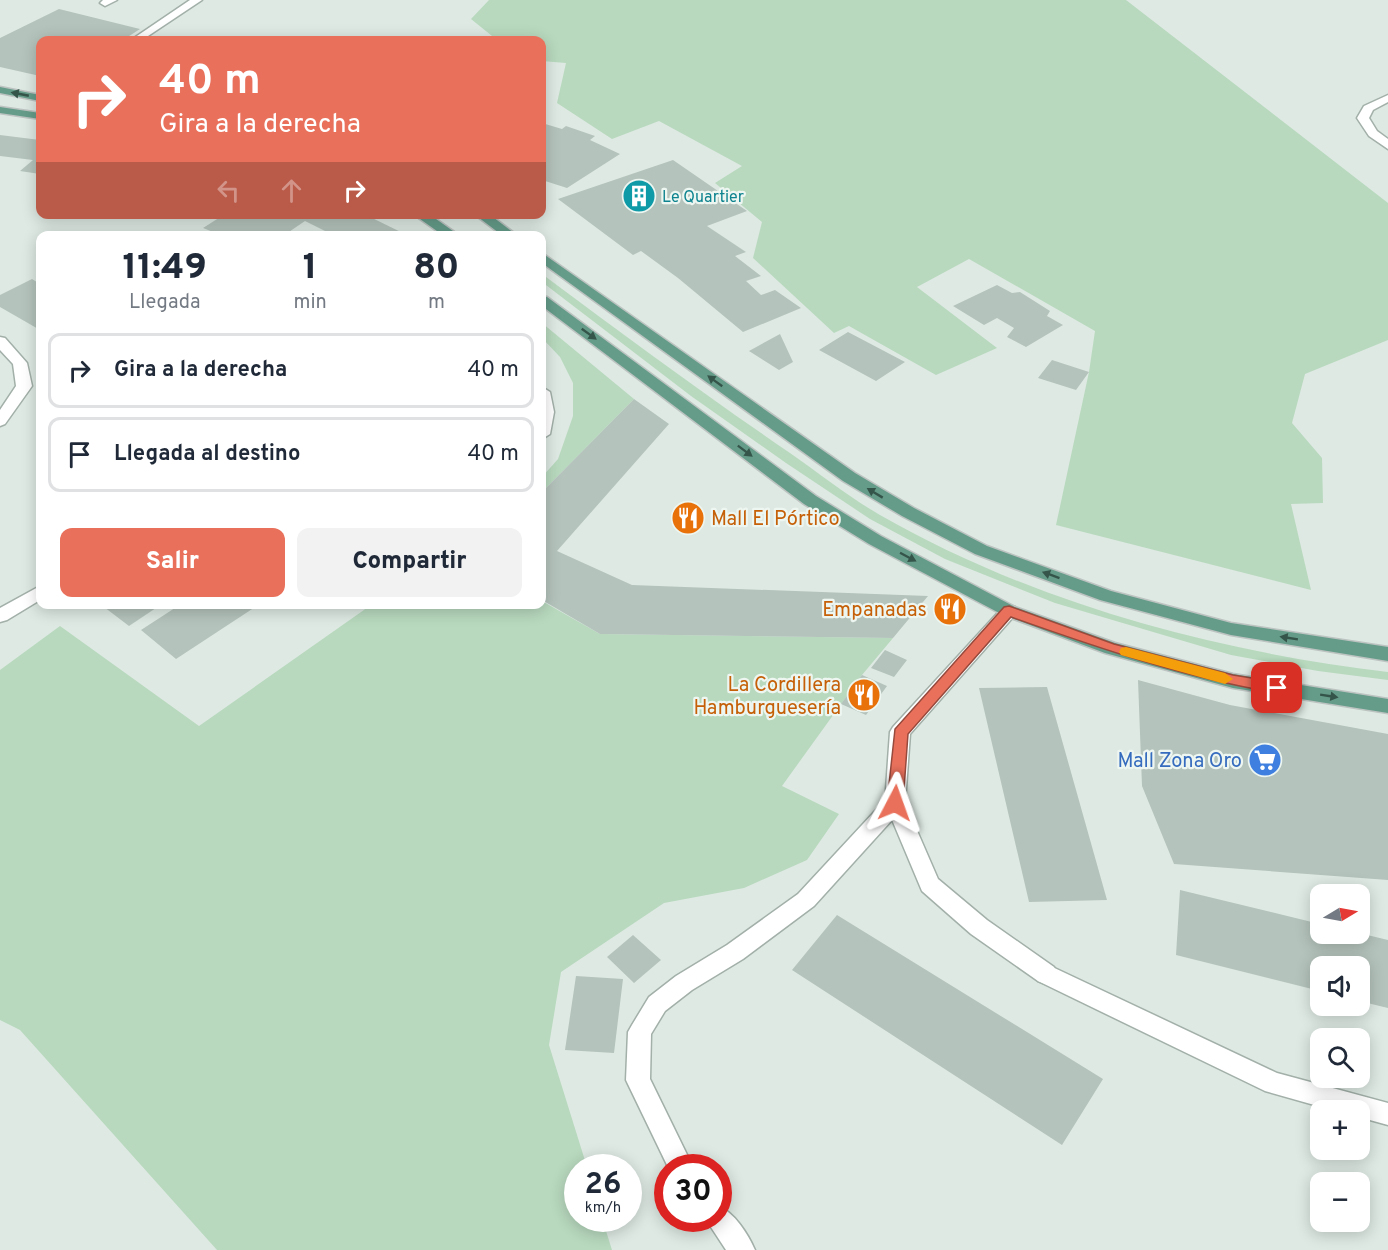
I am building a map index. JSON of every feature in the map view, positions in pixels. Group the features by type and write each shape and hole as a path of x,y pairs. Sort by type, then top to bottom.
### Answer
{"main road":[{"path":"0,90 36,97"},
{"path":"0,110 36,115"},
{"path":"427,219 446,231"},
{"path":"487,219 505,231"},
{"path":"546,260 849,477 908,512 981,550 1106,596 1231,628 1388,654"},
{"path":"546,303 810,500 875,540 1009,611 1111,648 1233,681 1388,706"}],"street":[{"path":"142,36 197,0"},
{"path":"1388,98 1368,108 1363,118 1372,133 1388,145"},
{"path":"0,341 20,363 24,386 0,421"},
{"path":"1,616 36,594"},
{"path":"1009,611 900,732 895,803 930,885 980,927 1046,974 1273,1083 1388,1114"},
{"path":"675,1154 638,1080 640,1032 657,1004 684,983 735,952 806,900 895,803"},
{"path":"728,1232 742,1250"}],"green space":[{"path":"489,0 1126,0 1388,203 1388,340 1305,374 1292,423 1322,458 1323,503 1291,504 1311,590 1056,525 1089,372 1095,331 969,259 917,287 997,348 936,375 849,326 834,333 753,258 762,222 715,183 742,166 659,121 612,139 557,103 566,63 546,61 546,36 492,36 471,19"},
{"path":"546,277 846,493 880,515 939,546 1000,574 1126,619 1256,651 1388,672 1388,680 1318,671 1231,655 1055,603 945,559 870,519 691,396 546,285"},
{"path":"546,326 634,399 546,488 546,472 558,459 573,416 573,383 560,357 546,342"},
{"path":"546,603 600,634 893,638 862,675 782,786 839,814 807,860 744,888 664,903 561,972 549,1045 583,1154 564,1154 564,1232 606,1232 612,1250 217,1250 20,1030 0,1020 0,670 60,626 199,726 365,609 546,609"}],"building":[{"path":"59,9 140,29 129,36 36,36 36,75 0,67 0,38"},
{"path":"546,124 562,129 566,126 595,136 590,140 620,154 567,188 546,181"},
{"path":"0,135 36,140 36,173 20,171 33,160 0,156"},
{"path":"673,160 747,211 707,226 746,252 735,256 761,276 746,281 761,295 775,290 801,308 743,332 678,278 641,251 633,255 558,199"},
{"path":"217,219 374,219 399,231 325,231 305,221 290,231 210,231 203,228"},
{"path":"32,279 36,282 36,328 0,307 0,295"},
{"path":"997,285 1012,293 1020,292 1050,311 1047,316 1063,325 1026,347 1007,337 1014,328 997,318 984,325 953,306"},
{"path":"848,332 905,362 876,381 819,350"},
{"path":"780,334 793,362 779,370 749,351"},
{"path":"1052,360 1089,372 1076,390 1038,378"},
{"path":"634,399 669,424 557,551 632,585 928,596 893,638 600,634 546,602 546,488"},
{"path":"107,609 154,609 129,626"},
{"path":"173,609 252,609 176,659 141,630"},
{"path":"885,650 907,660 894,677 871,668"},
{"name":"La Cordillera Hamburguesería","path":"862,675 887,686 866,715 841,704"},
{"name":"Mall Zona Oro","path":"1138,680 1230,705 1388,734 1388,880 1174,864 1142,786"},
{"path":"1047,687 1107,900 1029,902 979,688"},
{"path":"1180,890 1310,922 1310,944 1370,944 1370,936 1388,940 1388,1008 1370,1004 1370,956 1310,956 1310,988 1176,955"},
{"path":"837,915 1103,1079 1062,1145 792,970"},
{"path":"633,935 661,960 634,983 607,957"},
{"path":"576,976 623,979 614,1053 565,1050"}],"slow traffic":[{"path":"1126,652 1225,679"}],"place":[{"name":"Le Quartier","path":"639,196"},
{"name":"Mall El Pórtico","path":"688,518"},
{"name":"Empanadas","path":"950,609"},
{"name":"La Cordillera Hamburguesería","path":"864,695"},
{"name":"Mall Zona Oro","path":"1265,760"}],"route":[{"path":"895,803 900,732 1009,611 1111,648 1233,681 1277,688"}]}
